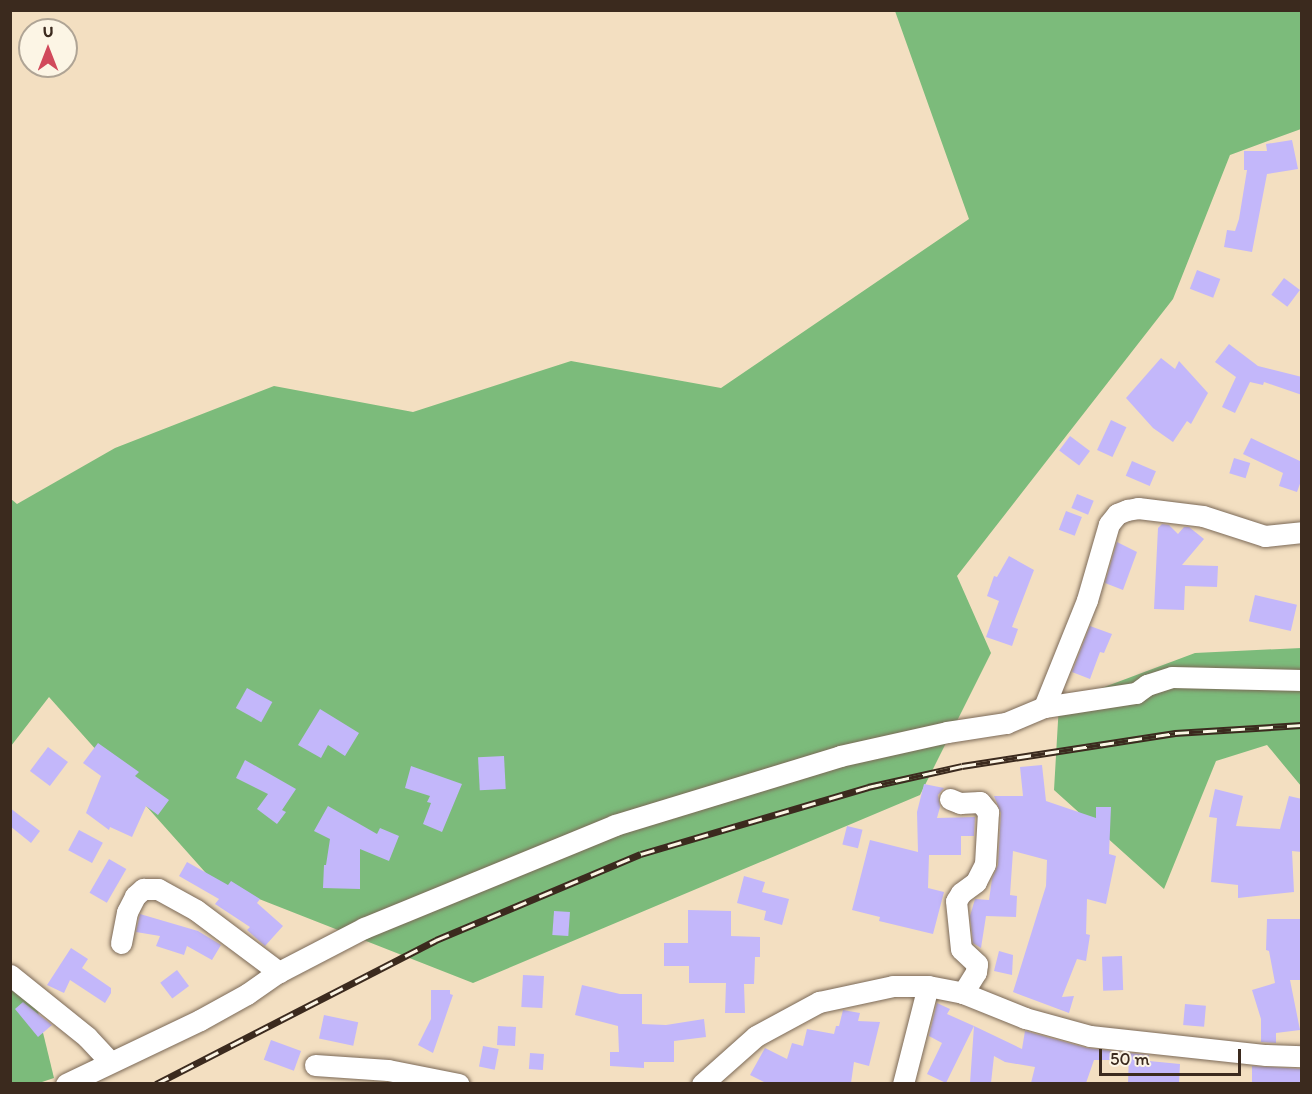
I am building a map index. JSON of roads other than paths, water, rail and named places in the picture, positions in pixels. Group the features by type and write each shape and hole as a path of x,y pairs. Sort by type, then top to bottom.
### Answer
{"street":[{"path":"1044,706 1058,667 1088,600 1109,524 1117,514 1138,508 1203,516 1265,536 1302,532"},
{"path":"66,1083 200,1020 247,994 279,972 364,928 615,825 840,756 947,732 1006,723 1044,706 1136,693 1147,685 1172,677 1302,680"},
{"path":"950,799 960,803 980,802 988,812 985,864 976,882 961,893 956,901 961,950 978,964 976,972 963,993"},
{"path":"121,942 127,912 135,896 143,889 158,889 196,910 279,972"},
{"path":"10,975 87,1037 110,1062"},
{"path":"702,1083 756,1036 819,1002 893,986 928,987 963,993 1025,1018 1090,1036 1255,1054 1302,1056"},
{"path":"903,1083 928,987"},
{"path":"315,1065 388,1070 459,1083"}],"railway":[{"path":"156,1084 436,940 641,854 868,787 962,766 1175,733 1302,725"}]}
